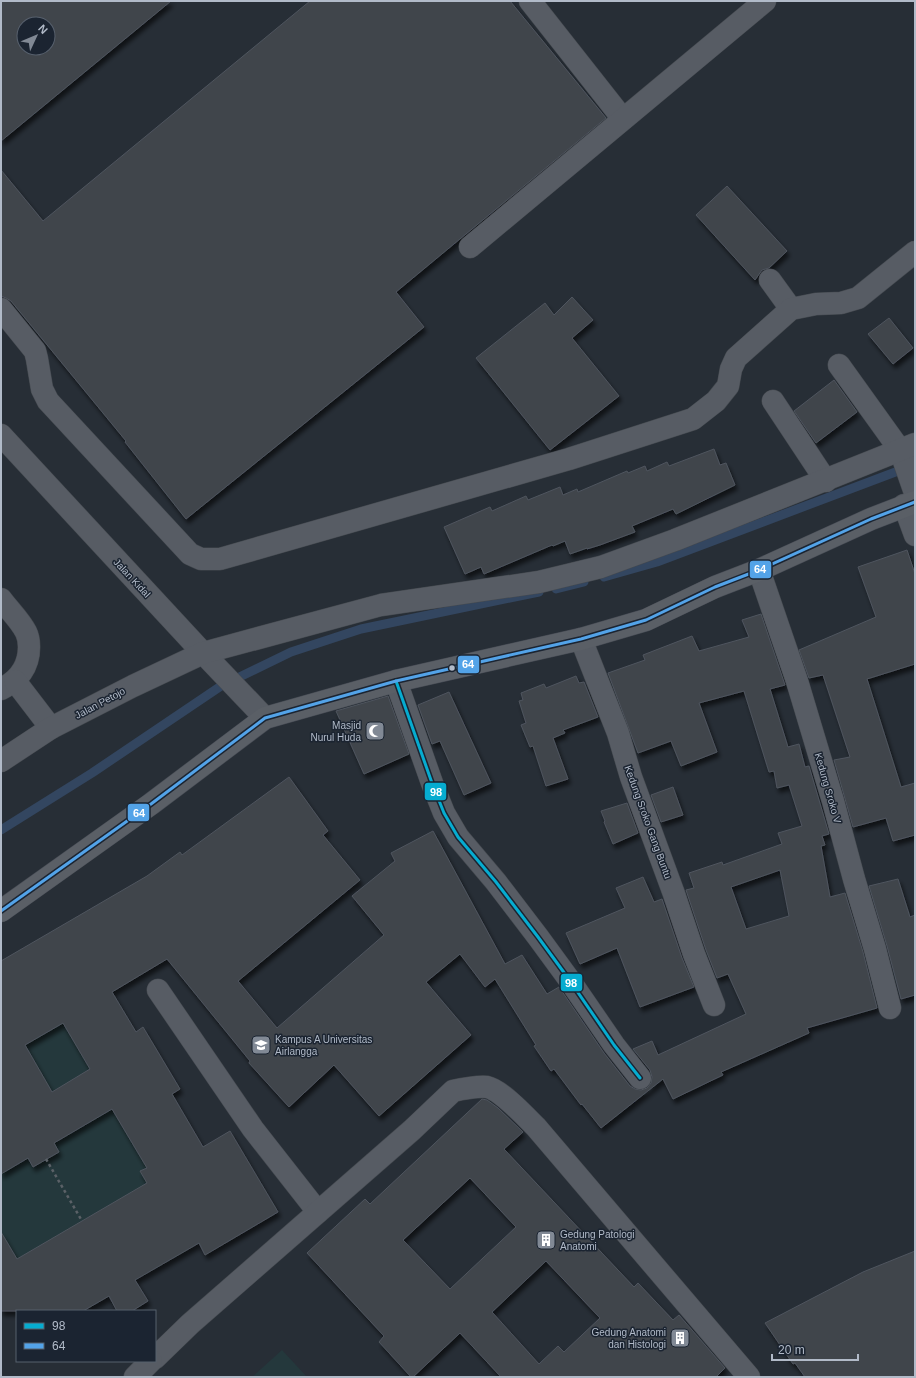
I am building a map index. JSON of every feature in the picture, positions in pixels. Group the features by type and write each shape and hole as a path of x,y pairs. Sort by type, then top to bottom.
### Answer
{"main road":[{"path":"1,911 151,804 265,718 396,681 581,639 646,620 871,519 912,498"}],"street":[{"path":"530,1 623,119"},
{"path":"470,247 766,1"},
{"path":"1,309 35,351 42,389 48,401 190,554 201,559 220,559 569,459 693,419 716,401 728,386 736,358 791,309 816,304 841,303 858,298 915,252"},
{"path":"770,280 791,309"},
{"path":"839,365 906,452 915,535"},
{"path":"773,401 826,481"},
{"name":"Jalan Kidal","path":"1,435 208,659 265,718"},
{"name":"Jalan Petojo","path":"1,761 51,728 133,686 208,659 382,605 539,582 601,567 906,452"},
{"name":"Kedung Sroko V","path":"758,570 797,681 833,801 854,879 865,912 890,1008"},
{"path":"1,599 27,633 28,639 29,654 27,661 21,674 8,685 51,728"},
{"name":"Kedung Sroko Gang Buntu","path":"581,639 618,733 631,777 674,894 694,954 714,1005"},
{"path":"396,681 432,783 444,813 454,832 469,852 496,882 538,937 640,1078"},
{"path":"158,990 253,1128 318,1212"},
{"path":"156,1357 190,1324 412,1130 453,1091 461,1088 487,1087 502,1095 536,1126 749,1377"},
{"path":"135,1377 150,1362"}],"path":[{"path":"46,1159 82,1221"}],"green space":[{"path":"63,1023 90,1069 52,1092 25,1045"},
{"path":"112,1109 147,1168 140,1172 147,1183 17,1259 11,1248 5,1251 1,1244 1,1174 28,1158 33,1167 59,1152 54,1143"},
{"path":"282,1350 307,1377 252,1377"}],"building":[{"path":"1,1 171,1 1,141"},
{"path":"310,1 510,1 606,118 396,292 424,327 186,519 125,442 126,441 11,301 1,296 1,170 43,221"},
{"path":"727,186 787,251 769,268 762,270 755,280 696,215"},
{"path":"572,297 593,320 572,338 619,396 550,450 476,358 545,303 554,315"},
{"path":"889,318 913,348 893,364 868,334"},
{"path":"834,380 857,412 816,443 794,411"},
{"path":"714,449 720,465 726,463 735,485 676,514 673,509 632,526 635,532 570,554 565,541 553,546 552,545 484,574 481,567 465,574 444,527 490,507 492,511 526,496 528,500 560,487 563,495 577,489 578,492 627,471 628,473 645,466 647,471 667,462 669,466"},
{"path":"907,550 915,574 915,664 867,679 901,787 915,783 915,835 893,841 886,818 853,827 834,760 850,757 823,675 809,678 799,650 876,617 858,567"},
{"path":"761,614 785,685 770,689 788,747 799,744 805,767 809,766 829,834 822,836 825,845 821,846 830,897 845,893 863,952 877,1008 807,1028 809,1033 721,1072 723,1075 673,1099 663,1079 601,1128 582,1104 581,1105 554,1069 551,1071 534,1046 536,1045 495,979 485,987 460,954 426,982 471,1035 379,1116 334,1065 289,1107 249,1063 250,1061 167,959 112,992 136,1032 143,1027 180,1089 172,1094 203,1147 230,1131 278,1212 205,1255 199,1243 135,1280 148,1301 134,1310 116,1310 109,1296 85,1310 1,1311 1,1232 17,1259 147,1183 140,1171 147,1168 112,1109 54,1143 59,1152 33,1167 28,1158 1,1174 1,961 147,876 180,852 182,855 289,777 328,831 323,835 360,880 238,981 277,1028 384,935 352,896 395,861 391,853 433,831 505,964 522,955 547,994 559,987 604,1053 630,1086 635,1089 641,1090 647,1088 651,1083 652,1077 650,1070 633,1049 652,1041 658,1055 746,1014 728,974 717,978 686,890 694,888 689,873 722,862 723,865 782,844 778,833 802,826 789,785 777,788 774,771 769,772 744,691 699,703 717,752 681,766 671,741 638,753 608,673 645,660 643,655 692,636 699,651 749,637 742,620","holes":["780,870 789,916 746,929 731,887","63,1023 90,1069 52,1092 25,1045"]},
{"path":"576,676 579,683 584,682 598,717 563,730 565,733 553,738 568,779 546,786 533,746 530,747 521,725 526,723 519,701 523,700 521,693 544,684 546,688"},
{"path":"449,692 491,783 464,795 440,741 432,744 418,705"},
{"name":"Masjid Nurul Huda","path":"388,696 409,754 364,774 336,711"},
{"path":"673,787 683,815 661,822 651,795"},
{"path":"627,803 638,833 613,844 601,811"},
{"path":"643,877 654,902 662,899 682,958 694,987 640,1007 617,948 580,964 566,933 625,908 616,888"},
{"path":"898,879 910,917 915,915 915,995 901,999 869,886"},
{"name":"Gedung Patologi Anatomi","path":"482,1099 487,1100 498,1108 523,1132 504,1149 634,1287 638,1283 673,1320 679,1315 725,1368 716,1377 501,1377 460,1333 413,1377 411,1377 379,1342 384,1336 307,1253 365,1199 370,1204","holes":["470,1178 516,1227 450,1289 403,1240","546,1261 600,1318 564,1352 558,1346 539,1364 492,1312"]},
{"path":"915,1251 915,1377 805,1377 795,1363 793,1364 765,1323 863,1272"}],"waterway":[{"path":"604,577 657,562 906,468"},
{"path":"556,589 584,582"},
{"path":"1,830 92,773 221,686 291,652 361,629 539,592"}],"transit line":[{"name":"64","path":"1,911 151,804 265,718 396,681 581,639 646,620 715,587 759,570 871,519 915,502"},
{"name":"98","path":"396,681 432,783 444,813 458,837 496,882 538,937 614,1045 640,1078"}],"place":[{"name":"Masjid Nurul Huda","path":"375,731"},
{"name":"Kampus A Universitas Airlangga","path":"261,1045"},
{"name":"Gedung Patologi Anatomi","path":"546,1240"},
{"name":"Gedung Anatomi dan Histologi","path":"680,1338"}]}
